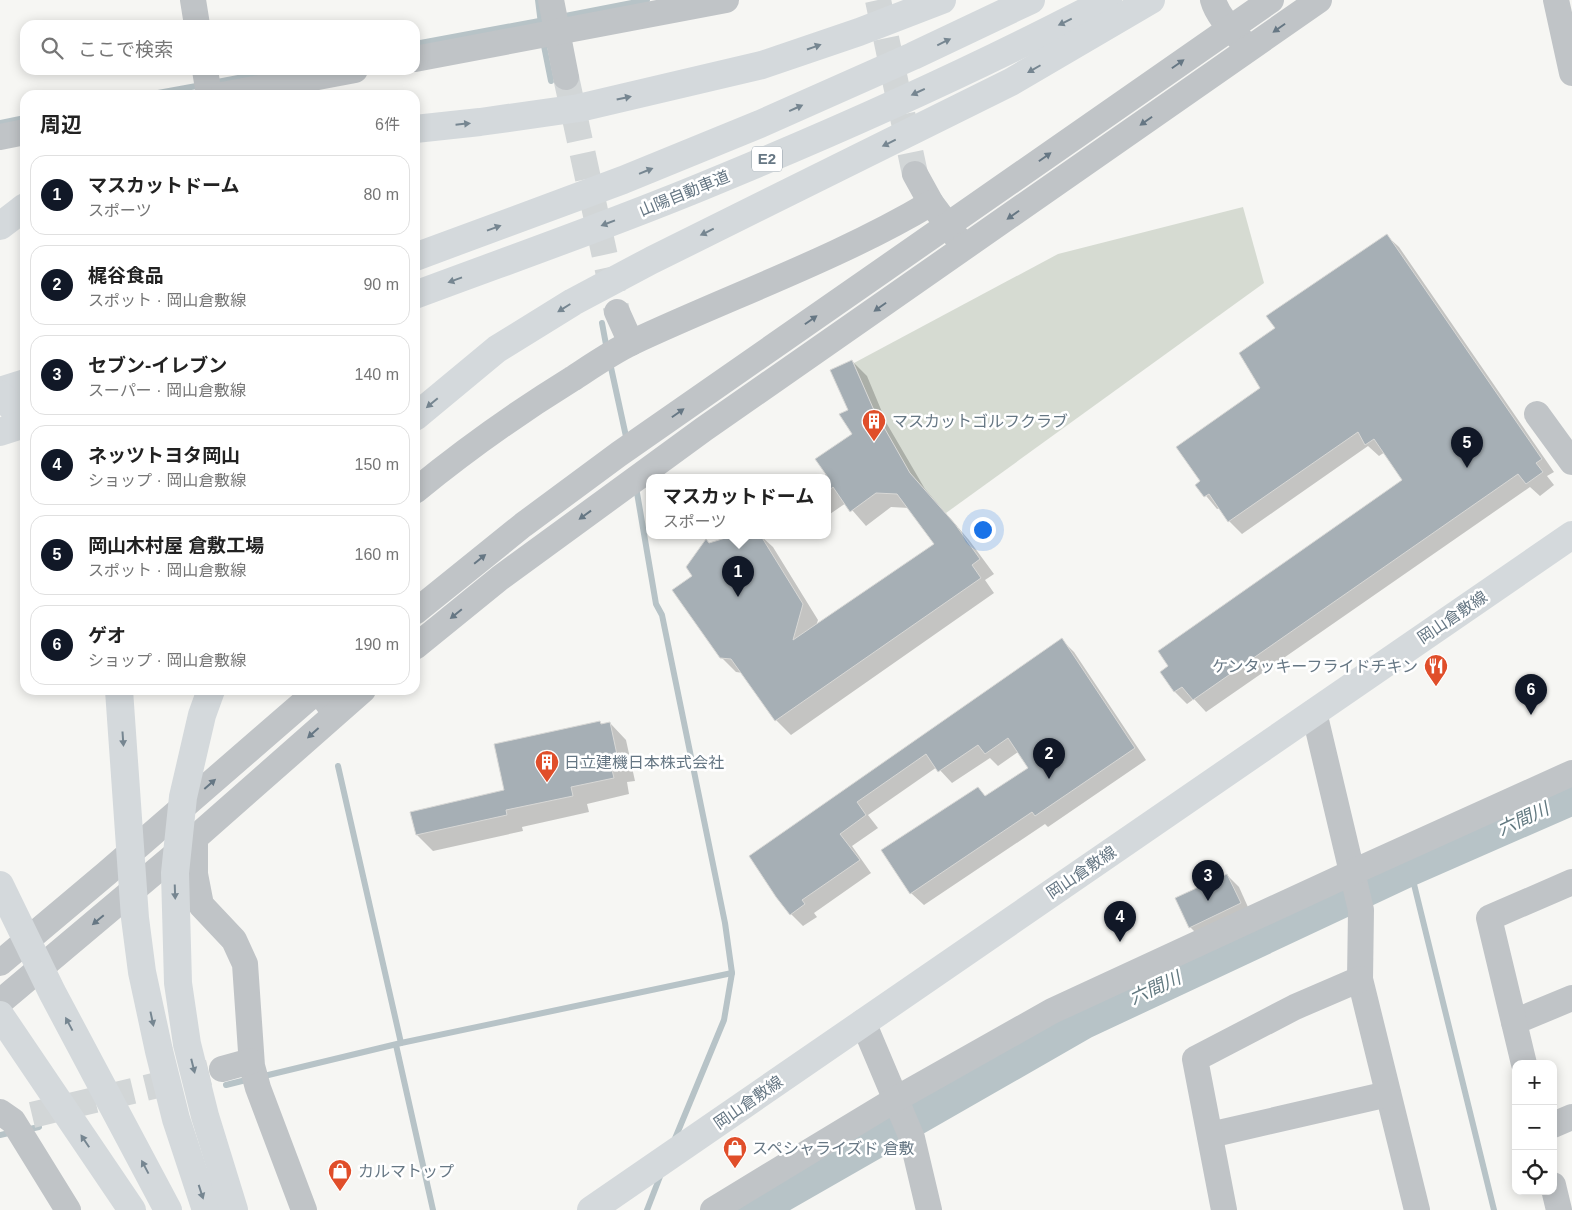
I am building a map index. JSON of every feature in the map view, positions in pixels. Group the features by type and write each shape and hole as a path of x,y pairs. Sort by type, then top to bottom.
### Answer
{"main road":[{"path":"420,128 579,108 762,65 859,32 942,0"},
{"name":"E2","path":"420,255 623,180 760,124 913,56 1031,0"},
{"name":"山陽自動車道","path":"420,293 576,236 721,179 836,130 984,62 1108,0"},
{"path":"420,413 497,349 573,302 652,260 1011,82 1151,0"},
{"path":"0,226 20,211"},
{"path":"20,385 0,392 20,417"},
{"path":"0,432 20,425"},
{"name":"岡山倉敷線","path":"591,1210 1572,535"},
{"path":"119,695 135,918 142,972 176,1119 206,1210"},
{"path":"209,695 202,715 184,797 175,873 178,983 187,1044 205,1116 234,1210"},
{"path":"0,885 52,992 168,1210"},
{"path":"5,1022 132,1210"}],"street":[{"path":"193,0 196,20"},
{"path":"420,58 550,24 726,0"},
{"path":"1213,0 1230,28 1250,48"},
{"path":"420,608 523,525 628,448 1271,0"},
{"path":"420,644 500,578 634,480 1319,0"},
{"path":"1556,0 1572,73"},
{"path":"550,24 566,77"},
{"path":"215,88 316,75"},
{"path":"0,137 20,133"},
{"path":"915,174 931,202 965,248"},
{"path":"420,487 454,459 545,396 617,352 827,256 908,216 931,202"},
{"path":"617,312 617,352"},
{"path":"1538,414 1572,462"},
{"path":"0,963 312,695"},
{"path":"322,695 335,713"},
{"path":"0,1002 195,838 357,695"},
{"path":"1314,712 1361,910 1360,979 1417,1210"},
{"path":"713,1210 1052,1011 1354,875 1572,772"},
{"path":"195,838 195,874 201,905 234,940 245,964 254,1071 304,1210"},
{"path":"1523,1060 1489,918 1572,882"},
{"path":"1224,1210 1195,1059 1295,1006 1360,979"},
{"path":"1514,1022 1572,998"},
{"path":"864,1022 912,1138 928,1210"},
{"path":"222,1069 254,1071"},
{"path":"1210,1135 1388,1094"},
{"path":"1557,1123 1572,1117"},
{"path":"15,1121 68,1210"},
{"path":"1555,1195 1559,1210"}],"shaded area":[{"name":"マスカットゴルフクラブ","path":"1243,207 1264,283 946,513 910,473 873,408 854,363 1058,254"}],"building":[{"path":"1387,234 1542,459 1536,463 1543,472 1526,484 1518,474 1193,700 1182,687 1174,692 1160,672 1168,666 1158,651 1402,480 1374,439 1365,445 1358,432 1228,522 1209,494 1204,497 1195,485 1200,481 1176,447 1260,388 1239,353 1275,328 1266,316"},
{"path":"852,360 873,408 910,473 955,524 980,559 972,565 981,578 775,721 731,659 720,658 672,590 692,576 686,567 706,539 709,543 722,539 734,539 737,544 746,539 763,539 803,604 793,640 934,544 897,494 876,493 850,512 833,487 831,489 831,474 826,474 815,459 852,434 839,414 848,410 830,370"},
{"path":"1062,638 1135,748 1035,816 1032,812 910,894 881,850 978,787 985,796 1028,768 1008,738 985,754 978,745 938,772 926,754 857,802 866,815 840,834 860,860 802,900 805,904 790,915 749,856"},
{"name":"日立建機日本株式会社","path":"600,721 601,724 610,722 619,764 611,766 614,778 571,787 573,796 506,810 507,815 416,835 410,812 504,790 494,744"},
{"path":"1227,874 1241,903 1189,928 1175,898"}],"waterway":[{"path":"538,0 541,24"},
{"path":"560,17 647,0"},
{"path":"420,43 550,19"},
{"path":"543,41 551,81"},
{"path":"212,83 253,75"},
{"path":"174,90 202,85"},
{"path":"0,123 20,119"},
{"path":"602,323 607,350"},
{"path":"610,363 627,441"},
{"path":"636,487 656,604 662,615 725,923 732,973 724,1020 674,1141"},
{"path":"338,766 401,1043"},
{"name":"六間川","path":"754,1210 1084,1021 1410,868 1572,797"},
{"path":"1410,868 1494,1210"},
{"path":"260,1077 401,1043 732,973"},
{"path":"396,1045 433,1210"},
{"path":"226,1085 250,1079"},
{"path":"25,1130 39,1127"},
{"path":"0,1135 13,1132"},
{"path":"647,1210 661,1174"}],"tunnel":[{"path":"878,0 915,174"},
{"path":"566,77 617,312"},
{"path":"32,1115 216,1071"}],"place":[{"name":"マスカットゴルフクラブ","path":"874,442"},
{"name":"岡山木村屋 倉敷工場","path":"1467,468"},
{"name":"マスカットドーム","path":"738,597"},
{"name":"ケンタッキーフライドチキン","path":"1436,687"},
{"name":"ゲオ","path":"1531,715"},
{"name":"梶谷食品","path":"1049,779"},
{"name":"日立建機日本株式会社","path":"547,783"},
{"name":"セブン-イレブン","path":"1208,901"},
{"name":"ネッツトヨタ岡山","path":"1120,942"},
{"name":"スペシャライズド 倉敷","path":"735,1169"},
{"name":"カルマトップ","path":"340,1192"}]}
